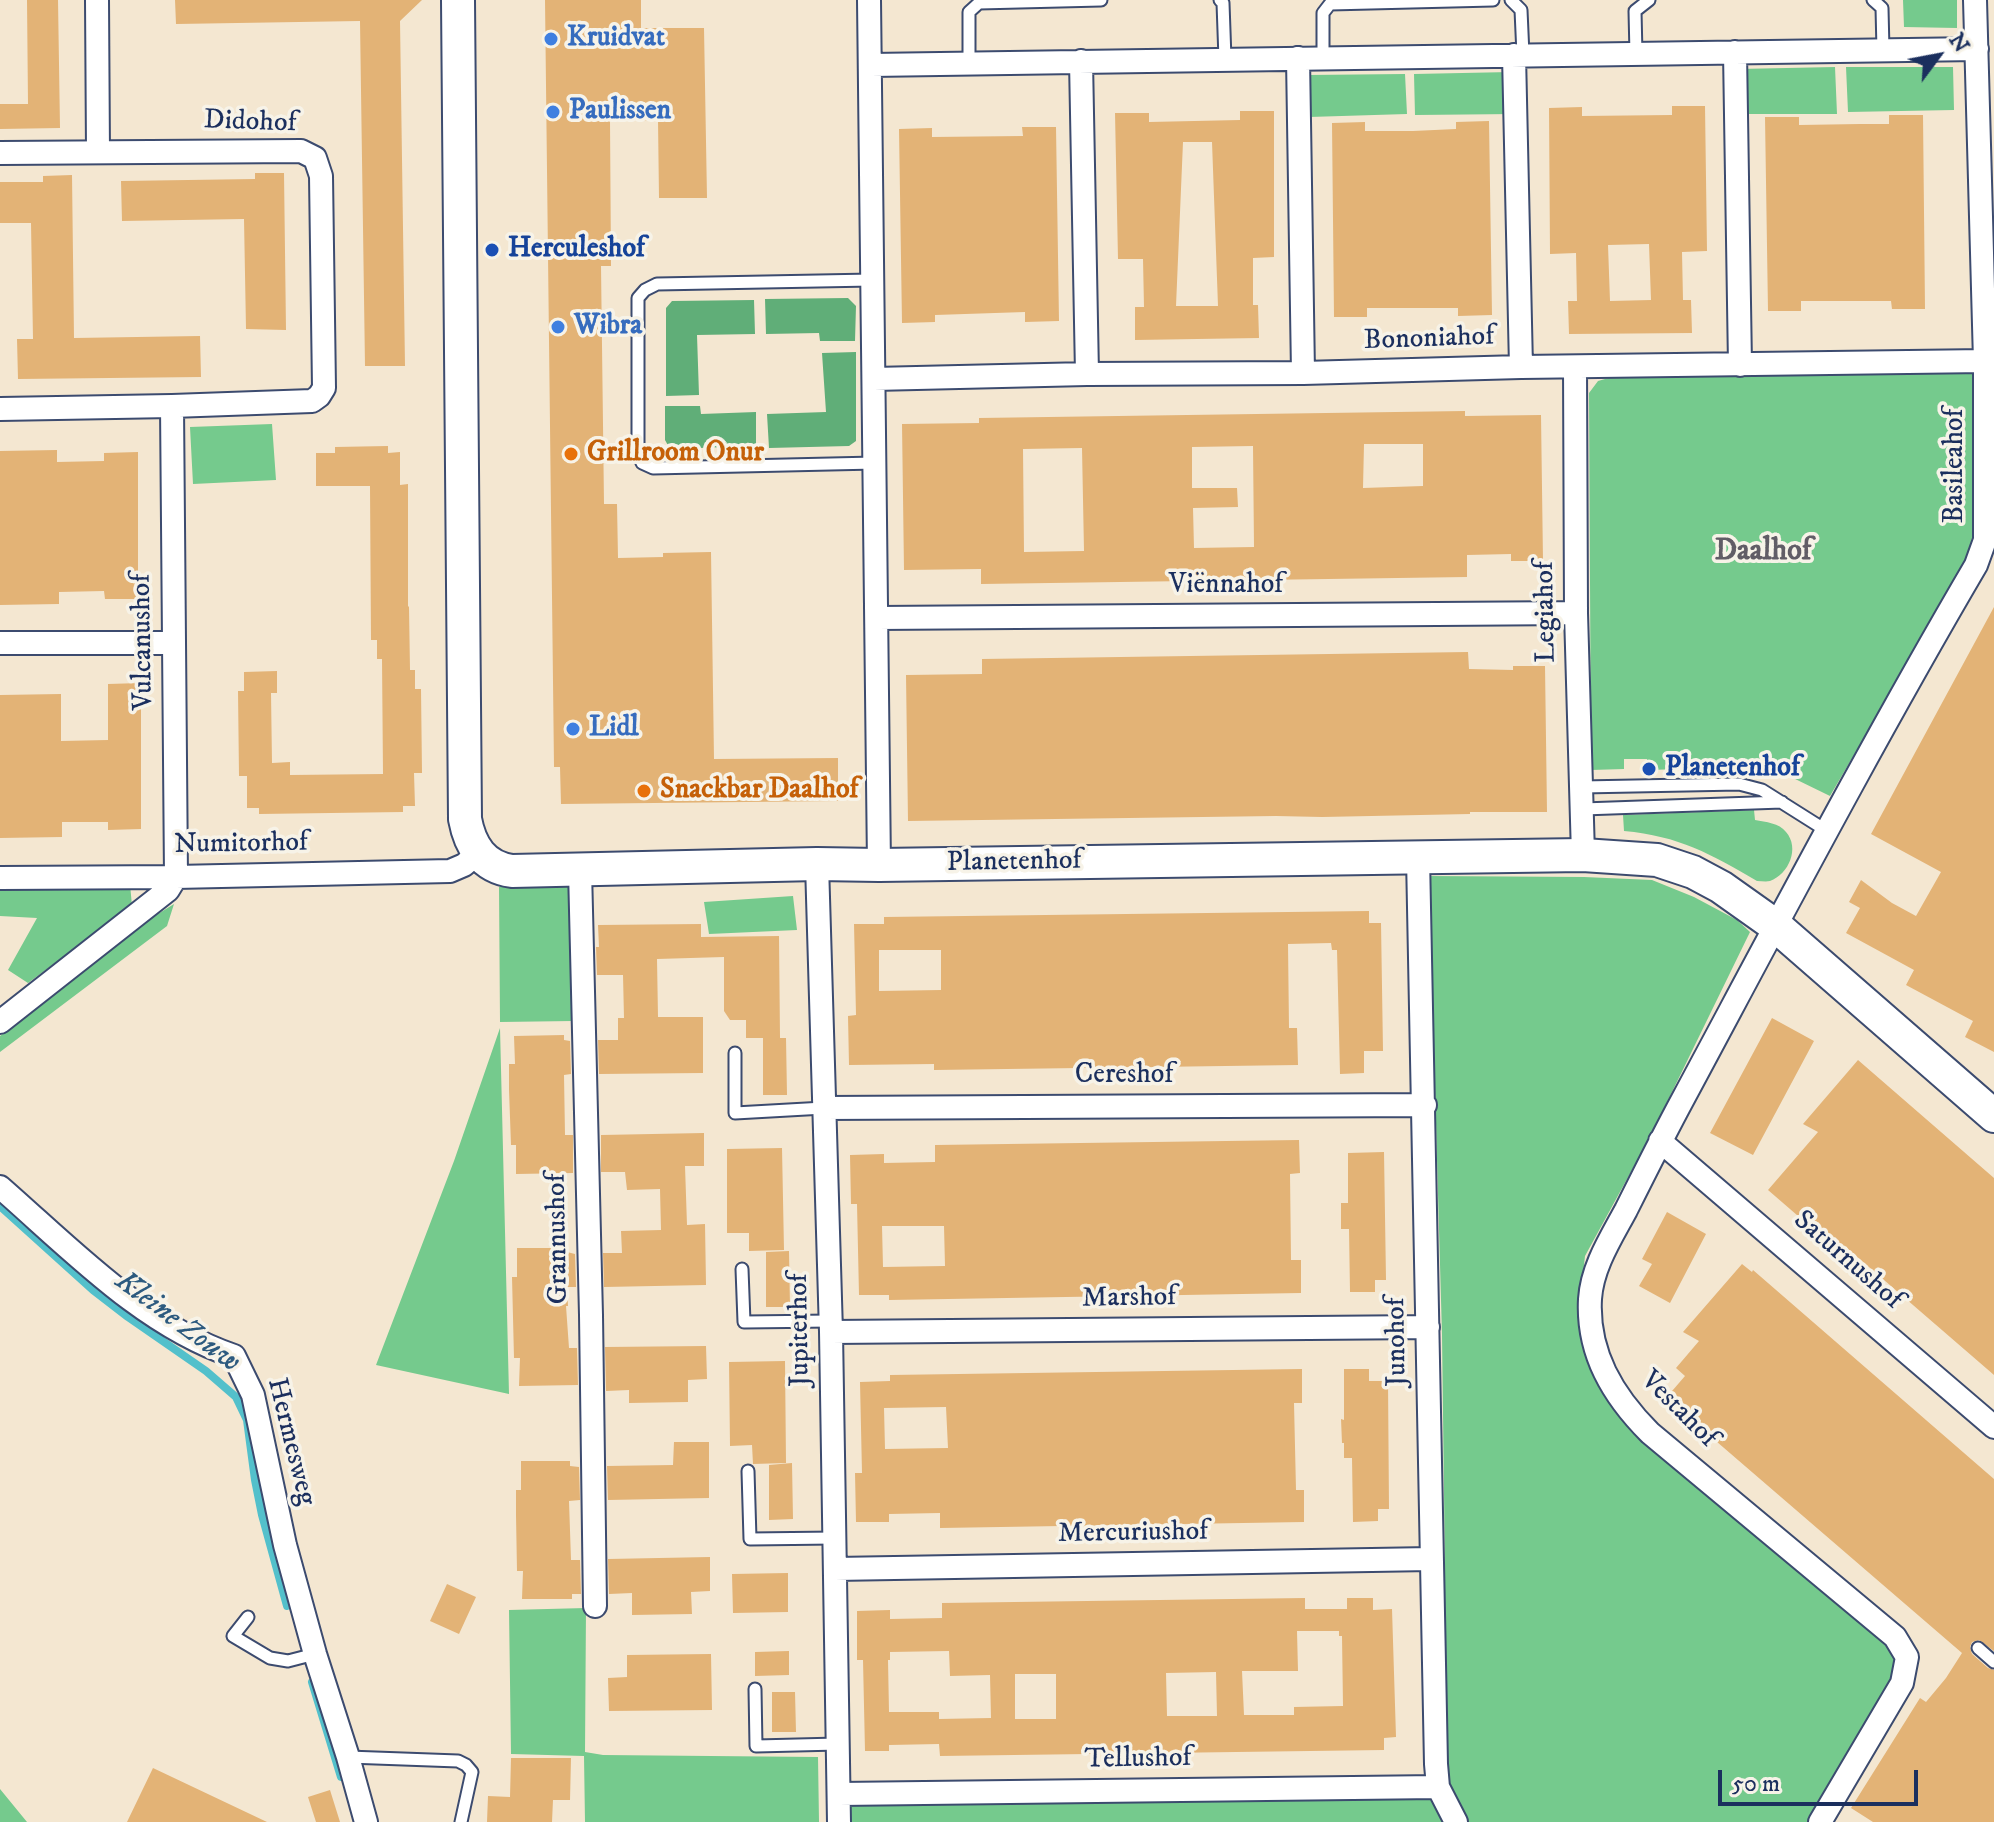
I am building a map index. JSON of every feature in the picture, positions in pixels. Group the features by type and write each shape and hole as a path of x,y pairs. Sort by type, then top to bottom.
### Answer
{"street":[{"path":"97,0 98,152"},
{"path":"458,0 465,819 478,853"},
{"path":"869,0 879,865"},
{"name":"Basileahof","path":"1776,926 1990,543 1975,0"},
{"path":"871,65 1977,49"},
{"path":"1735,52 1740,365"},
{"path":"1519,55 1521,367"},
{"path":"1298,58 1303,373"},
{"path":"1081,61 1087,374"},
{"name":"Didohof","path":"0,153 301,151 315,158 321,176 324,388 312,401 172,406"},
{"name":"Bononiahof","path":"874,379 1985,361"},
{"name":"Legiahof","path":"1575,367 1576,613 1583,855"},
{"path":"0,409 172,406"},
{"name":"Vulcanushof","path":"172,406 176,877"},
{"name":"Viënnahof","path":"877,618 1576,613"},
{"path":"0,643 174,643"},
{"name":"Planetenhof","path":"478,853 503,869 580,870 817,864 1583,855 1644,858 1669,863 1721,887 1776,926 1994,1116"},
{"name":"Numitorhof","path":"0,878 450,871 464,865 478,853"},
{"name":"Junohof","path":"1418,857 1438,1787 1456,1822"},
{"name":"Jupiterhof","path":"817,864 831,1327 839,1822"},
{"name":"Grannushof","path":"580,870 595,1606"},
{"path":"0,1022 168,890 176,877"},
{"name":"Vestahof","path":"1776,926 1660,1141 1597,1266 1590,1299 1590,1326 1600,1362 1621,1401 1650,1433 1895,1637 1907,1657 1902,1683 1820,1822"},
{"name":"Cereshof","path":"824,1108 1425,1105"},
{"name":"Saturnushof","path":"1660,1141 1994,1427"},
{"name":"Hermesweg","path":"0,1187 135,1303 192,1339 234,1356 253,1395 285,1545 366,1822"},
{"name":"Marshof","path":"831,1327 1428,1327"},
{"name":"Mercuriushof","path":"835,1569 1431,1559"},
{"name":"Tellushof","path":"839,1794 1438,1787"}],"lane":[{"path":"969,63 969,12 979,3 1101,0"},
{"path":"1220,0 1223,3 1225,59"},
{"path":"1323,58 1323,13 1330,4 1493,0"},
{"path":"1511,0 1521,10 1519,55"},
{"path":"1636,54 1635,11 1649,0"},
{"path":"1873,0 1882,8 1883,50"},
{"path":"872,280 657,284 645,290 638,298 638,451 642,463 653,468 875,463"},
{"path":"1583,798 1739,784 1762,790 1827,831"},
{"path":"1583,798 1783,802"},
{"path":"735,1053 735,1113 824,1108"},
{"path":"742,1269 744,1322 831,1327"},
{"path":"748,1471 750,1539 835,1538"},
{"path":"248,1617 233,1636 270,1658 288,1661 315,1654"},
{"path":"1978,1648 1994,1662"},
{"path":"755,1689 756,1746 838,1744"},
{"path":"348,1757 458,1761 466,1765 472,1772 461,1822"}],"green space":[{"path":"1903,0 1957,0 1957,28 1904,27"},
{"path":"1835,67 1837,114 1742,114 1738,69"},
{"path":"1846,67 1953,67 1954,110 1848,112"},
{"path":"1511,72 1515,114 1415,115 1414,74"},
{"path":"1405,74 1407,114 1309,117 1308,75"},
{"path":"848,298 856,306 855,341 820,341 819,333 766,334 765,299"},
{"path":"754,300 755,334 697,335 699,395 666,396 666,308 672,301"},
{"path":"856,352 856,441 849,446 769,448 767,414 826,412 822,353"},
{"path":"1975,367 1975,524 1970,547 1961,571 1830,796 1789,776 1751,767 1648,770 1647,759 1624,759 1624,769 1591,770 1589,393 1598,381 1612,377"},
{"path":"665,406 700,406 701,414 756,412 756,446 670,449 665,440"},
{"path":"272,424 276,480 193,484 190,427"},
{"path":"1754,810 1755,820 1780,827 1792,845 1787,867 1770,881 1757,881 1678,842 1624,831 1623,815"},
{"path":"1429,876 1652,880 1694,897 1737,920 1750,932 1651,1135 1585,1256 1579,1310 1590,1361 1620,1418 1752,1533 1890,1636 1903,1653 1899,1678 1815,1822 1461,1822 1448,1801 1443,1766 1445,1573 1442,1335"},
{"path":"0,884 130,884 132,906 28,983 8,970 37,918 0,916"},
{"path":"499,887 571,887 573,1021 500,1022"},
{"path":"793,896 797,930 709,934 704,902"},
{"path":"174,904 167,926 0,1052 0,1036"},
{"path":"500,1028 509,1394 376,1365 454,1161"},
{"path":"586,1608 585,1752 603,1755 818,1757 819,1822 585,1822 584,1756 511,1754 509,1610"},
{"path":"0,1789 27,1822 0,1822"},
{"path":"1433,1797 1448,1822 846,1822 846,1799"}],"building":[{"path":"27,0 58,0 60,128 0,129 0,104 28,104"},
{"path":"175,0 422,0 400,21 405,366 365,366 360,21 176,24"},
{"path":"545,0 641,0 641,28 704,28 707,198 659,198 658,120 610,121 611,266 601,266 604,504 617,504 618,558 711,552 714,759 838,758 838,801 561,804 560,767 554,767"},
{"path":"1672,106 1705,106 1707,251 1682,252 1683,300 1691,300 1692,333 1569,334 1568,301 1577,301 1576,253 1550,254 1549,108 1582,107 1582,116 1672,115","holes":["1649,244 1651,300 1610,301 1608,245"]},
{"path":"1240,111 1274,111 1274,257 1253,258 1253,305 1258,305 1259,338 1135,340 1135,307 1144,307 1143,259 1118,259 1115,113 1149,113 1149,122 1240,120","holes":["1183,142 1212,142 1218,306 1176,306"]},
{"path":"1889,115 1923,115 1925,309 1892,309 1891,301 1801,301 1801,311 1768,311 1765,117 1799,117 1799,125 1889,124"},
{"path":"1489,121 1492,315 1458,316 1458,308 1367,308 1367,317 1334,317 1332,123 1365,122 1365,131 1413,131 1456,129 1456,122"},
{"path":"1022,127 1056,127 1059,321 1025,322 1025,312 935,315 935,322 902,323 899,129 932,128 932,137 1023,136"},
{"path":"255,173 284,173 286,330 246,329 244,219 122,221 121,181 255,179"},
{"path":"72,175 74,338 200,336 201,377 18,379 17,339 33,339 31,223 0,223 0,182 43,182 43,176"},
{"path":"1465,411 1465,416 1541,415 1543,561 1511,561 1511,554 1467,555 1467,577 981,584 981,569 904,570 902,424 979,423 979,418","holes":["1364,444 1423,444 1423,486 1363,488","1253,446 1254,547 1194,548 1193,508 1238,507 1237,488 1192,488 1192,447","1082,448 1084,551 1024,552 1023,449"]},
{"path":"388,446 388,453 400,452 400,485 408,484 410,670 415,670 415,689 421,689 422,773 414,773 415,806 403,806 403,812 259,814 259,808 247,808 247,776 239,776 238,691 244,691 244,672 277,671 277,693 271,693 272,763 290,762 290,775 383,774 382,659 377,659 377,640 371,640 370,486 316,486 316,453 335,453 335,447"},
{"path":"57,450 57,462 104,461 104,453 138,452 138,599 105,599 104,591 59,592 59,604 0,605 0,451"},
{"path":"1994,607 1994,1052 1965,1037 1973,1021 1906,985 1914,970 1846,933 1860,908 1849,902 1861,880 1916,916 1941,872 1871,834"},
{"path":"1468,652 1469,669 1513,670 1513,666 1545,666 1547,812 908,821 906,675 982,674 982,659"},
{"path":"141,683 141,829 108,830 108,822 62,822 62,837 0,838 0,695 61,694 61,741 108,740 108,684"},
{"path":"1369,911 1369,923 1381,923 1383,1051 1364,1051 1364,1073 1340,1074 1337,950 1332,950 1331,943 1288,944 1289,1028 1297,1028 1298,1065 934,1070 934,1064 849,1065 848,1016 856,1015 854,924 884,924 884,917","holes":["879,950 941,950 941,990 879,991"]},
{"path":"701,924 701,937 779,936 780,1038 786,1038 787,1095 763,1095 763,1038 746,1038 746,1020 730,1020 724,1011 724,957 657,959 658,1017 703,1017 703,1073 599,1074 598,1040 618,1040 618,1018 624,1018 623,975 597,975 598,925"},
{"path":"1772,1018 1814,1041 1753,1155 1710,1133"},
{"path":"564,1035 564,1040 570,1041 571,1074 564,1075 565,1135 573,1135 573,1173 516,1174 516,1145 511,1145 509,1090 509,1064 515,1064 514,1036"},
{"path":"1858,1060 1994,1178 1994,1375 1847,1248 1842,1254 1768,1190 1818,1132 1803,1124"},
{"path":"704,1133 704,1166 685,1166 687,1225 705,1224 706,1285 604,1287 603,1253 622,1253 621,1231 661,1230 660,1189 627,1190 625,1172 601,1172 601,1135"},
{"path":"1299,1140 1300,1173 1290,1174 1291,1260 1301,1260 1301,1293 889,1300 889,1295 859,1295 857,1204 851,1204 850,1155 884,1154 884,1163 935,1162 935,1145","holes":["882,1226 944,1226 945,1266 883,1267"]},
{"path":"782,1148 784,1250 749,1251 749,1233 727,1233 727,1149"},
{"path":"1384,1152 1386,1280 1375,1280 1375,1292 1350,1292 1349,1229 1341,1229 1341,1203 1348,1203 1348,1153"},
{"path":"1667,1212 1706,1234 1670,1303 1639,1286 1652,1264 1642,1259"},
{"path":"517,1248 567,1248 567,1252 575,1254 576,1287 567,1287 566,1306 569,1348 577,1348 578,1385 519,1386 520,1358 514,1358 512,1277 517,1277"},
{"path":"789,1251 790,1307 766,1307 766,1252"},
{"path":"1742,1264 1753,1270 1994,1479 1994,1651 1979,1640 1972,1642 1970,1647 1972,1654 1994,1670 1994,1822 1873,1822 1851,1808 1920,1698 1926,1702 1962,1653 1666,1398 1685,1376 1676,1368 1699,1341 1683,1332"},
{"path":"706,1346 707,1379 688,1380 688,1402 629,1403 629,1390 606,1391 605,1347"},
{"path":"785,1361 786,1463 753,1464 752,1445 730,1446 729,1362"},
{"path":"1302,1369 1302,1403 1294,1403 1296,1490 1304,1490 1304,1522 940,1528 940,1513 889,1514 889,1522 856,1522 855,1473 862,1473 860,1382 890,1381 890,1375","holes":["946,1407 948,1448 885,1449 884,1408"]},
{"path":"1344,1369 1369,1369 1369,1381 1388,1381 1389,1509 1378,1509 1378,1521 1353,1522 1352,1458 1344,1458 1342,1443"},
{"path":"674,1442 709,1442 709,1498 608,1500 607,1466 673,1465"},
{"path":"521,1461 570,1461 570,1466 579,1467 580,1500 569,1501 571,1560 580,1560 581,1594 572,1594 572,1599 522,1599 523,1571 517,1571 516,1515 516,1490 521,1490"},
{"path":"792,1463 793,1519 769,1520 769,1465"},
{"path":"710,1557 710,1591 691,1592 692,1614 632,1615 632,1593 609,1594 608,1559"},
{"path":"788,1573 788,1612 733,1613 732,1574"},
{"path":"447,1584 476,1597 459,1634 430,1621"},
{"path":"1305,1598 1305,1609 1347,1609 1347,1598 1373,1598 1373,1610 1392,1609 1396,1737 1384,1738 1384,1750 940,1756 939,1744 889,1745 889,1751 865,1751 863,1660 857,1660 857,1611 890,1610 890,1619 942,1618 942,1603","holes":["1297,1631 1339,1631 1339,1636 1342,1636 1343,1706 1294,1707 1294,1715 1244,1715 1242,1671 1298,1671","949,1651 950,1676 990,1675 991,1718 939,1719 939,1712 889,1712 890,1652","1216,1672 1217,1716 1167,1716 1166,1673","1015,1674 1056,1674 1056,1719 1015,1719"]},
{"path":"789,1651 789,1675 755,1676 755,1652"},
{"path":"711,1654 712,1710 609,1711 608,1678 627,1677 627,1655"},
{"path":"772,1692 795,1692 796,1732 772,1732"},
{"path":"511,1758 571,1758 570,1800 553,1800 552,1822 487,1822 488,1796 510,1797"},
{"path":"153,1768 267,1822 127,1822"},
{"path":"330,1790 340,1822 316,1822 308,1797"}],"waterway":[{"name":"Kleine Zouw","path":"0,1206 93,1290 206,1371 236,1397 247,1420 262,1515 287,1606"},
{"name":"Kleine Zouw","path":"312,1682 341,1777"}],"place":[{"name":"Kruidvat","path":"551,39"},
{"name":"Paulissen","path":"553,112"},
{"name":"Herculeshof","path":"492,250"},
{"name":"Wibra","path":"558,327"},
{"name":"Grillroom Onur","path":"571,454"},
{"name":"Lidl","path":"573,729"},
{"name":"Planetenhof","path":"1649,769"},
{"name":"Snackbar Daalhof","path":"644,791"}],"district":[{"name":"Daalhof","path":"1763,553"}]}
